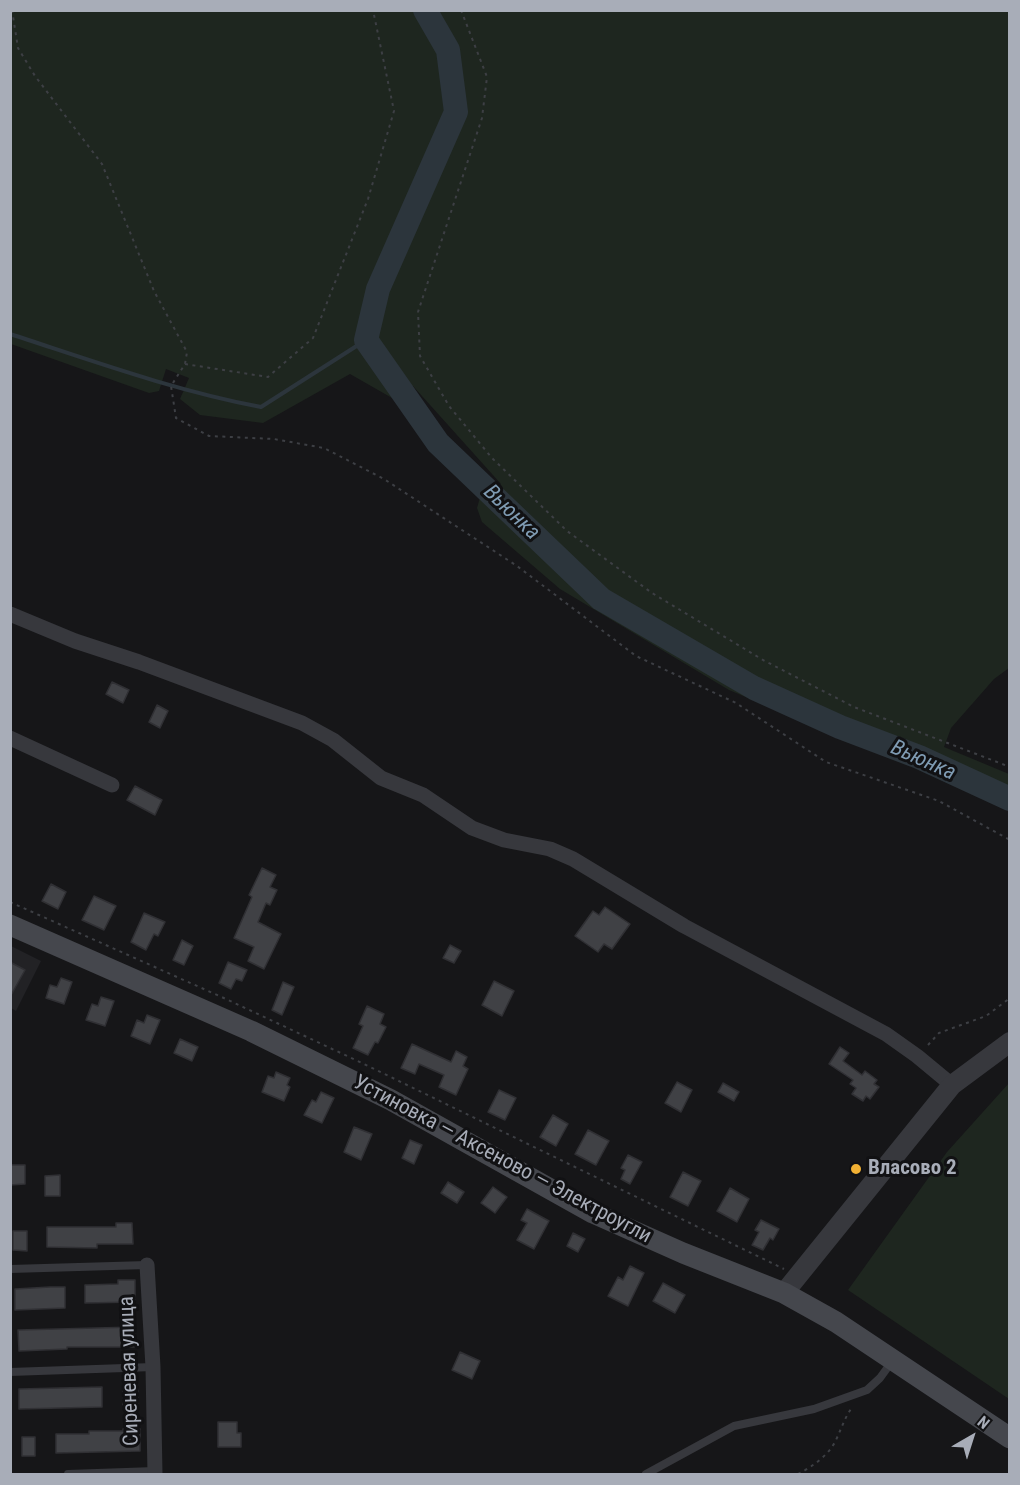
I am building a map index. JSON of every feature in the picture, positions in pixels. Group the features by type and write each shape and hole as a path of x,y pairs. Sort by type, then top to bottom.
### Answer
{"main road":[{"name":"Устиновка — Аксеново — Электроугли","path":"10,925 251,1031 392,1100 593,1213 683,1253 784,1293 836,1322 1010,1438"}],"street":[{"path":"10,614 75,641 139,662 302,723 333,740 381,778 423,795 472,828 504,840 550,849 573,859 684,926 886,1034 952,1085"},
{"path":"10,738 112,784"},
{"path":"784,1293 952,1085 1010,1042"},
{"name":"Сиреневая улица","path":"147,1265 153,1367 155,1473"}],"lane":[{"path":"10,1269 147,1265"},
{"path":"646,1474 734,1426 814,1409 867,1390 880,1378 893,1359"},
{"path":"10,1372 153,1367"},
{"path":"68,1474 155,1473"}],"path":[{"path":"12,10 18,48 35,76 102,164 154,291 187,352 185,364 171,386 176,418 209,436 274,439 324,448 384,479 517,566 636,656 736,704 826,762 939,801 1010,840"},
{"path":"185,364 268,377 312,338 368,199 394,111 373,10"},
{"path":"461,10 487,76 482,118 418,312 420,356 449,406 492,458 567,531 652,593 763,660 854,707 1010,767"},
{"path":"10,902 226,999 430,1095 797,1276"},
{"path":"917,1056 939,1032 986,1016 1010,998"},
{"path":"798,1474 813,1466 835,1442 845,1416 867,1390"}],"shaded area":[{"path":"10,11 1009,11 1009,668 994,679 951,728 944,747 1009,774 1009,809 995,801 729,690 560,589 482,522 477,508 481,494 501,484 413,386 392,398 350,374 263,423 200,415 180,399 189,378 166,369 159,391 149,393 11,344"},
{"path":"11,946 41,961 16,1011 11,1008"},
{"path":"1009,1083 1009,1399 848,1290 947,1152"}],"building":[{"path":"112,682 129,690 123,703 106,694"},
{"path":"157,705 168,711 160,728 149,722"},
{"path":"135,786 162,800 155,815 127,800"},
{"path":"262,868 276,875 270,887 277,890 270,905 266,903 258,922 281,934 264,969 248,961 254,947 234,938 252,897 249,895"},
{"path":"51,884 66,892 58,909 42,901"},
{"path":"94,896 116,906 104,930 82,920"},
{"path":"605,907 630,924 612,949 604,944 598,952 575,936 593,911 599,915"},
{"path":"144,913 165,922 158,936 154,934 146,950 131,942"},
{"path":"182,940 193,946 184,965 173,960"},
{"path":"450,945 461,951 454,963 443,958"},
{"path":"10,962 25,970 10,997"},
{"path":"228,962 247,970 242,981 236,979 231,989 219,983"},
{"path":"61,978 72,982 64,1004 46,998 50,985 57,987"},
{"path":"494,981 514,991 502,1016 482,1005"},
{"path":"283,982 294,987 282,1015 272,1010"},
{"path":"101,997 114,1001 105,1026 86,1020 92,1004 98,1006"},
{"path":"367,1006 384,1014 380,1024 386,1027 378,1043 375,1042 368,1055 353,1048 363,1026 359,1024"},
{"path":"147,1015 160,1020 150,1044 131,1036 137,1020 144,1023"},
{"path":"180,1039 198,1047 192,1061 174,1053"},
{"path":"412,1044 451,1062 456,1051 467,1057 463,1066 468,1069 456,1095 439,1087 444,1075 419,1064 415,1074 401,1068"},
{"path":"840,1047 849,1053 843,1061 862,1075 865,1071 877,1080 874,1084 879,1087 870,1099 866,1096 863,1101 852,1094 856,1088 850,1084 853,1080 829,1064"},
{"path":"276,1072 290,1078 287,1085 290,1087 284,1101 262,1092 268,1076 274,1078"},
{"path":"677,1082 692,1090 681,1112 665,1103"},
{"path":"723,1083 739,1092 734,1101 718,1092"},
{"path":"499,1090 516,1098 505,1120 488,1112"},
{"path":"321,1092 334,1098 322,1123 304,1115 312,1100 316,1102"},
{"path":"553,1115 568,1124 556,1146 540,1137"},
{"path":"354,1127 372,1134 361,1160 344,1152"},
{"path":"588,1130 609,1141 596,1165 575,1154"},
{"path":"410,1140 422,1145 414,1164 402,1158"},
{"path":"628,1155 642,1162 630,1184 621,1179 625,1170 621,1168"},
{"path":"10,1165 25,1165 25,1184 10,1185"},
{"path":"683,1172 701,1181 688,1206 670,1197"},
{"path":"60,1175 60,1196 45,1196 45,1176"},
{"path":"448,1182 464,1192 457,1203 441,1193"},
{"path":"493,1187 507,1197 495,1213 481,1203"},
{"path":"730,1188 749,1199 737,1222 717,1211"},
{"path":"527,1209 549,1221 534,1249 517,1240 527,1223 521,1220"},
{"path":"761,1220 779,1229 773,1240 770,1238 763,1250 752,1245 759,1232 755,1230"},
{"path":"116,1223 132,1223 133,1244 97,1244 97,1248 47,1247 47,1227 116,1227"},
{"path":"13,1231 27,1231 27,1251 13,1250"},
{"path":"573,1233 585,1239 578,1252 567,1246"},
{"path":"630,1266 644,1273 628,1306 608,1296 618,1277 623,1280"},
{"path":"118,1280 135,1280 135,1302 85,1303 85,1285 118,1284"},
{"path":"663,1283 685,1295 675,1313 653,1301"},
{"path":"65,1287 65,1308 15,1310 15,1289"},
{"path":"135,1327 135,1347 67,1347 67,1349 19,1351 18,1330"},
{"path":"460,1352 480,1361 472,1379 452,1370"},
{"path":"123,1385 138,1385 138,1405 123,1405"},
{"path":"102,1387 102,1407 19,1409 19,1389"},
{"path":"218,1422 237,1422 237,1433 241,1433 241,1447 218,1447"},
{"path":"123,1429 140,1429 140,1451 56,1453 56,1434 89,1434 89,1431 123,1431"},
{"path":"22,1437 35,1437 35,1456 22,1456"}],"waterway":[{"name":"Вьюнка","path":"425,10 448,50 456,112 378,289 366,340 438,443 601,599 754,688 840,727 919,757 1010,799"},
{"path":"10,334 166,384 261,407 366,340"}],"place":[{"name":"Власово 2","path":"856,1169"}]}
